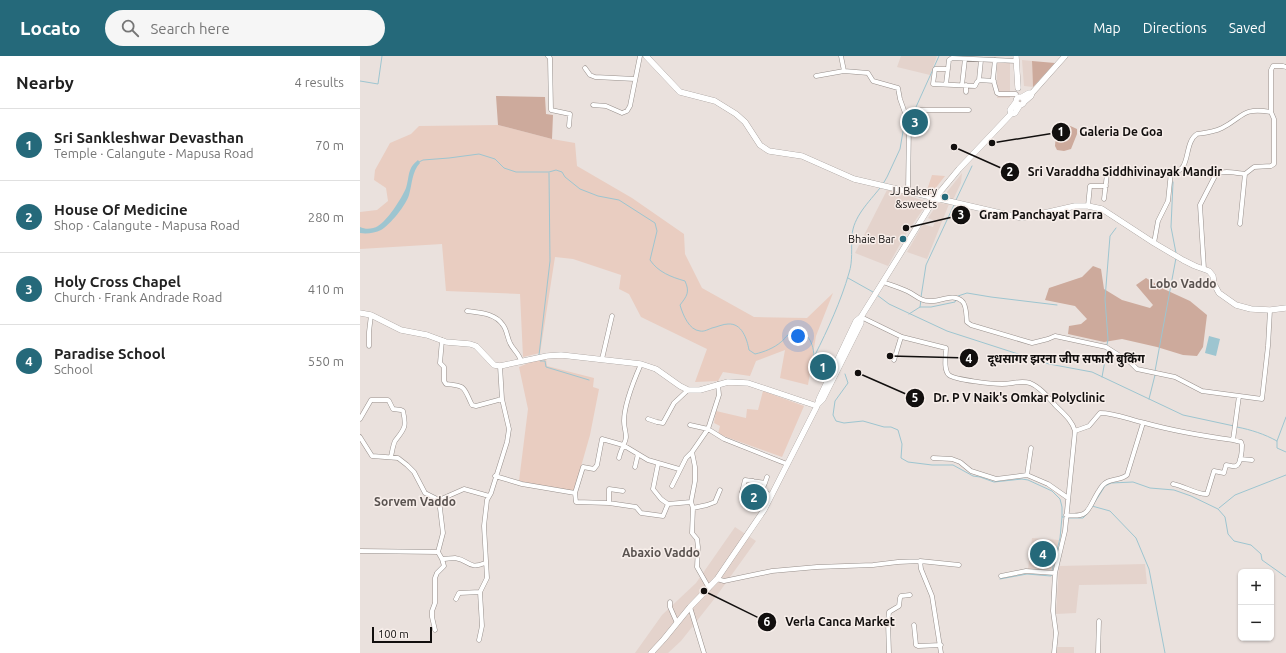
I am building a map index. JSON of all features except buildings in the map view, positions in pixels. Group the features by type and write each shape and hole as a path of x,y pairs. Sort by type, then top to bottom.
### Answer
{"street":[{"path":"548,56 550,58 551,110 570,114 569,126"},
{"path":"593,105 606,106 622,113 627,111 630,106 640,56"},
{"path":"646,56 680,92 715,101 736,114 745,122 760,146 769,151 802,156 854,179 1022,218 1075,206 1088,206 1102,209 1154,243 1195,266 1209,271 1213,276 1214,284 1219,293 1236,305 1251,309 1285,309"},
{"path":"841,56 844,72"},
{"path":"971,56 1016,59"},
{"path":"995,60 994,81 998,94 1019,98 1032,93 1065,56"},
{"path":"946,84 950,59 1016,59"},
{"path":"965,59 964,85 966,92"},
{"path":"655,653 717,580 764,510 817,406 819,398 839,362 856,321 861,317 876,294 935,198 959,169 1010,114 1015,113 1019,98 1016,59"},
{"path":"948,69 936,68 934,70 933,84 975,86 979,80 981,60"},
{"path":"1240,224 1245,174 1254,166 1271,166 1274,164 1274,120 1270,112 1271,70 1273,66 1286,67"},
{"path":"585,68 590,75 595,77 635,79"},
{"path":"816,76 844,72 868,73 873,81 898,88 900,99 910,124 908,192"},
{"path":"979,80 994,81"},
{"path":"910,124 915,114 921,110 969,110"},
{"path":"1104,199 1107,174 1176,172 1182,168 1190,143 1197,134 1221,129 1247,111 1259,110 1270,112"},
{"path":"1204,269 1200,205 1216,174 1222,171 1229,171 1245,174"},
{"path":"1154,243 1158,221 1168,201 1171,172"},
{"path":"1088,206 1090,186 1106,186"},
{"path":"883,282 908,291 919,299 932,301 949,297 963,301 965,305 967,322 971,325 1032,343 1055,336 1106,347 1131,363 1137,369 1175,377 1202,391 1262,400 1270,310"},
{"path":"467,311 485,313 496,318 504,326 510,345 522,361"},
{"path":"360,313 371,316 401,330 427,335 442,340 476,346 494,365 500,366 548,356 561,355 602,359 641,364 656,369 688,390 711,388 718,384 728,382 748,383 817,406"},
{"path":"369,346 368,332 371,316"},
{"path":"602,359 612,316"},
{"path":"861,317 901,337 946,348 946,371 949,375 960,379 1003,384 1017,382 1030,383 1042,391 1069,419 1075,431 1065,531 1055,573 1053,611 1056,633 1054,653"},
{"path":"894,360 901,337"},
{"path":"442,340 440,363 444,366 444,381 446,384 459,385 465,388 472,405 476,406 502,399"},
{"path":"619,458 620,450 626,438 624,420 627,403 641,364"},
{"path":"480,640 482,626 480,592 486,578 485,515 509,428 502,399 500,366"},
{"path":"672,486 679,469 708,428 719,395 718,384"},
{"path":"648,419 663,423 674,403 688,390"},
{"path":"1233,440 1238,396"},
{"path":"360,419 371,400 388,400 393,409 401,410 403,412 405,424 404,429 396,441 391,456"},
{"path":"1075,431 1090,426 1100,413 1110,413 1143,423 1194,434 1233,440 1240,442 1242,445 1238,465 1226,465 1224,473 1214,471 1208,494 1202,494 1184,486 1173,484"},
{"path":"1066,517 1083,515 1087,512 1103,484 1123,478 1127,475 1143,423"},
{"path":"690,426 708,428 724,438 787,464"},
{"path":"360,437 372,456 391,456 398,458 407,465 414,472 425,493 439,500"},
{"path":"668,504 663,516 641,513 636,507 609,503 576,502 575,494 583,467 594,469 597,465 602,439 623,444 648,460 657,462 658,464 679,469"},
{"path":"1027,476 1031,448"},
{"path":"692,452 695,467 695,481 691,502 693,508 692,533 697,538 698,547 696,567 709,588"},
{"path":"635,467 638,454"},
{"path":"933,458 952,459 960,462 971,471 996,479 1027,476 1048,484 1068,498"},
{"path":"1240,459 1252,460"},
{"path":"658,464 654,489 661,499 668,504 691,502"},
{"path":"495,476 522,484 575,494"},
{"path":"756,502 767,477"},
{"path":"753,481 765,483"},
{"path":"439,500 464,489 489,496"},
{"path":"609,503 609,489 623,491"},
{"path":"693,508 715,502 720,490"},
{"path":"762,490 771,496"},
{"path":"435,630 432,611 435,603 435,578 437,573 444,566 438,552 444,533 439,500"},
{"path":"360,551 438,552"},
{"path":"442,559 456,558 472,566 478,566 485,563"},
{"path":"717,580 724,581 772,571 817,567 873,565 898,562 959,565"},
{"path":"920,562 921,569 932,596 936,625 941,645 941,653"},
{"path":"1001,576 1026,571 1055,573"},
{"path":"456,599 459,593 480,592"},
{"path":"889,653 889,612 899,606 901,596 910,595"},
{"path":"670,602 670,607 677,623"},
{"path":"650,653 691,609"},
{"path":"691,609 704,653"},
{"path":"1098,653 1099,621"},
{"path":"914,625 916,645 941,645"}],"shaded area":[{"path":"901,56 937,56 930,75 897,67"},
{"path":"997,59 1010,60 1010,98 997,98"},
{"path":"1022,60 1032,61 1033,87 1024,86"},
{"path":"1032,61 1055,63 1033,87"},
{"path":"496,96 545,97 546,114 553,115 552,139 498,125"},
{"path":"1066,124 1077,129 1077,134 1071,149 1064,151 1057,150 1055,146 1057,132 1060,127"},
{"path":"498,125 552,139 575,143 577,166 632,198 684,234 685,254 702,288 754,317 807,318 833,293 816,336 808,385 780,378 785,350 756,361 750,376 723,372 718,381 695,382 707,349 641,317 629,294 619,289 621,275 573,259 555,257 540,353 523,357 520,294 446,291 442,244 360,249 360,212 377,210 388,201 386,188 374,180 375,170 390,143 411,134 419,126"},
{"path":"962,173 961,183 953,200 945,198 947,192"},
{"path":"932,175 945,176 931,194 926,193"},
{"path":"887,190 928,202 904,237 888,266 855,253"},
{"path":"938,203 949,204 927,259 907,252 923,224 933,227 935,221 928,218"},
{"path":"1093,266 1101,269 1104,289 1122,300 1150,308 1153,305 1136,285 1146,278 1166,290 1190,301 1207,315 1203,347 1197,356 1183,355 1122,339 1104,342 1068,334 1069,326 1081,324 1087,319 1075,306 1045,300 1049,288 1082,277"},
{"path":"546,359 547,366 594,378 593,387 599,389 590,435 574,491 519,481 528,409 519,367 533,361"},
{"path":"763,391 804,406 782,457 718,434 720,426 714,423 716,411 746,418 747,409 758,410"},
{"path":"735,527 756,541 715,598 681,641 668,653 635,653 662,615 696,583"},
{"path":"1032,538 1059,540 1053,571 1028,569"},
{"path":"1145,564 1147,584 1079,585 1076,613 1056,614 1059,566"},
{"path":"1057,647 1074,647 1074,653 1056,653"}],"water":[{"path":"418,160 420,163 414,174 409,195 405,204 389,224 381,230 371,233 360,233 360,227 367,229 376,227 390,214 406,188 410,169"},
{"path":"1209,336 1220,339 1216,356 1205,353"}],"waterway":[{"path":"360,81 378,84 382,56"},
{"path":"908,116 916,107 939,56"},
{"path":"883,184 900,149 905,120"},
{"path":"419,162 423,160 479,154 495,159 504,168 516,172 549,172 556,170 562,172 565,177 580,189 598,196 619,200 655,223 657,231 650,260 665,274 685,281 687,294 680,305 685,317 693,328 703,331 724,324 733,324 743,332 749,350 755,354 775,346 788,335 800,333 807,336 810,340 814,356"},
{"path":"956,200 972,166"},
{"path":"539,355 550,261 549,173"},
{"path":"1173,182 1171,227 1176,253"},
{"path":"815,355 834,315 849,273 852,236 855,222 862,210 880,188"},
{"path":"921,297 926,265 954,205"},
{"path":"1107,345 1108,339 1105,299 1110,236 1116,228"},
{"path":"1155,371 1176,258"},
{"path":"848,278 873,292"},
{"path":"958,296 967,293 1057,305"},
{"path":"877,295 889,304 947,331 1049,364 1092,372 1183,415 1234,426"},
{"path":"909,314 920,307 931,307 955,302 956,299"},
{"path":"920,307 921,300"},
{"path":"1102,377 1107,350"},
{"path":"815,356 832,366"},
{"path":"540,360 545,361 546,367 589,380"},
{"path":"845,374 848,383 835,401 833,415 836,421 844,423 863,421 898,430 902,444 901,458 908,462 932,465 953,465 973,476 994,482 1022,479 1028,480 1052,491 1060,499 1062,517 1065,517"},
{"path":"1149,399 1155,375"},
{"path":"1277,441 1286,417"},
{"path":"1237,427 1258,432 1277,441 1277,448 1286,452"},
{"path":"1219,508 1235,495 1286,475"},
{"path":"1093,505 1105,486 1111,483 1133,482 1150,488 1174,490 1191,496 1218,509 1225,517 1228,534 1234,541 1251,545 1261,554 1262,560 1286,577"},
{"path":"1092,506 1110,511 1136,538 1149,569 1165,653"},
{"path":"1068,518 1083,518 1088,513"},
{"path":"1052,571 1060,538 1062,517"},
{"path":"1000,579 1027,574 1051,576 1052,574"}],"place":[{"name":"Holy Cross Chapel","path":"915,122"},
{"name":"Galeria De Goa","path":"992,143"},
{"name":"Sri Varaddha Siddhivinayak Mandir","path":"954,147"},
{"name":"JJ Bakery &sweets","path":"945,197"},
{"name":"Gram Panchayat Parra","path":"906,228"},
{"name":"Bhaie Bar","path":"903,239"},
{"name":"दूधसागर झरना जीप सफारी बुकिंग","path":"890,356"},
{"name":"Sri Sankleshwar Devasthan","path":"823,367"},
{"name":"Dr. P V Naik's Omkar Polyclinic","path":"858,373"},
{"name":"House Of Medicine","path":"754,497"},
{"name":"Paradise School","path":"1043,554"},
{"name":"Verla Canca Market","path":"704,591"}],"district":[{"name":"Lobo Vaddo","path":"1183,284"},
{"name":"Sorvem Vaddo","path":"415,502"},
{"name":"Abaxio Vaddo","path":"661,553"}]}
